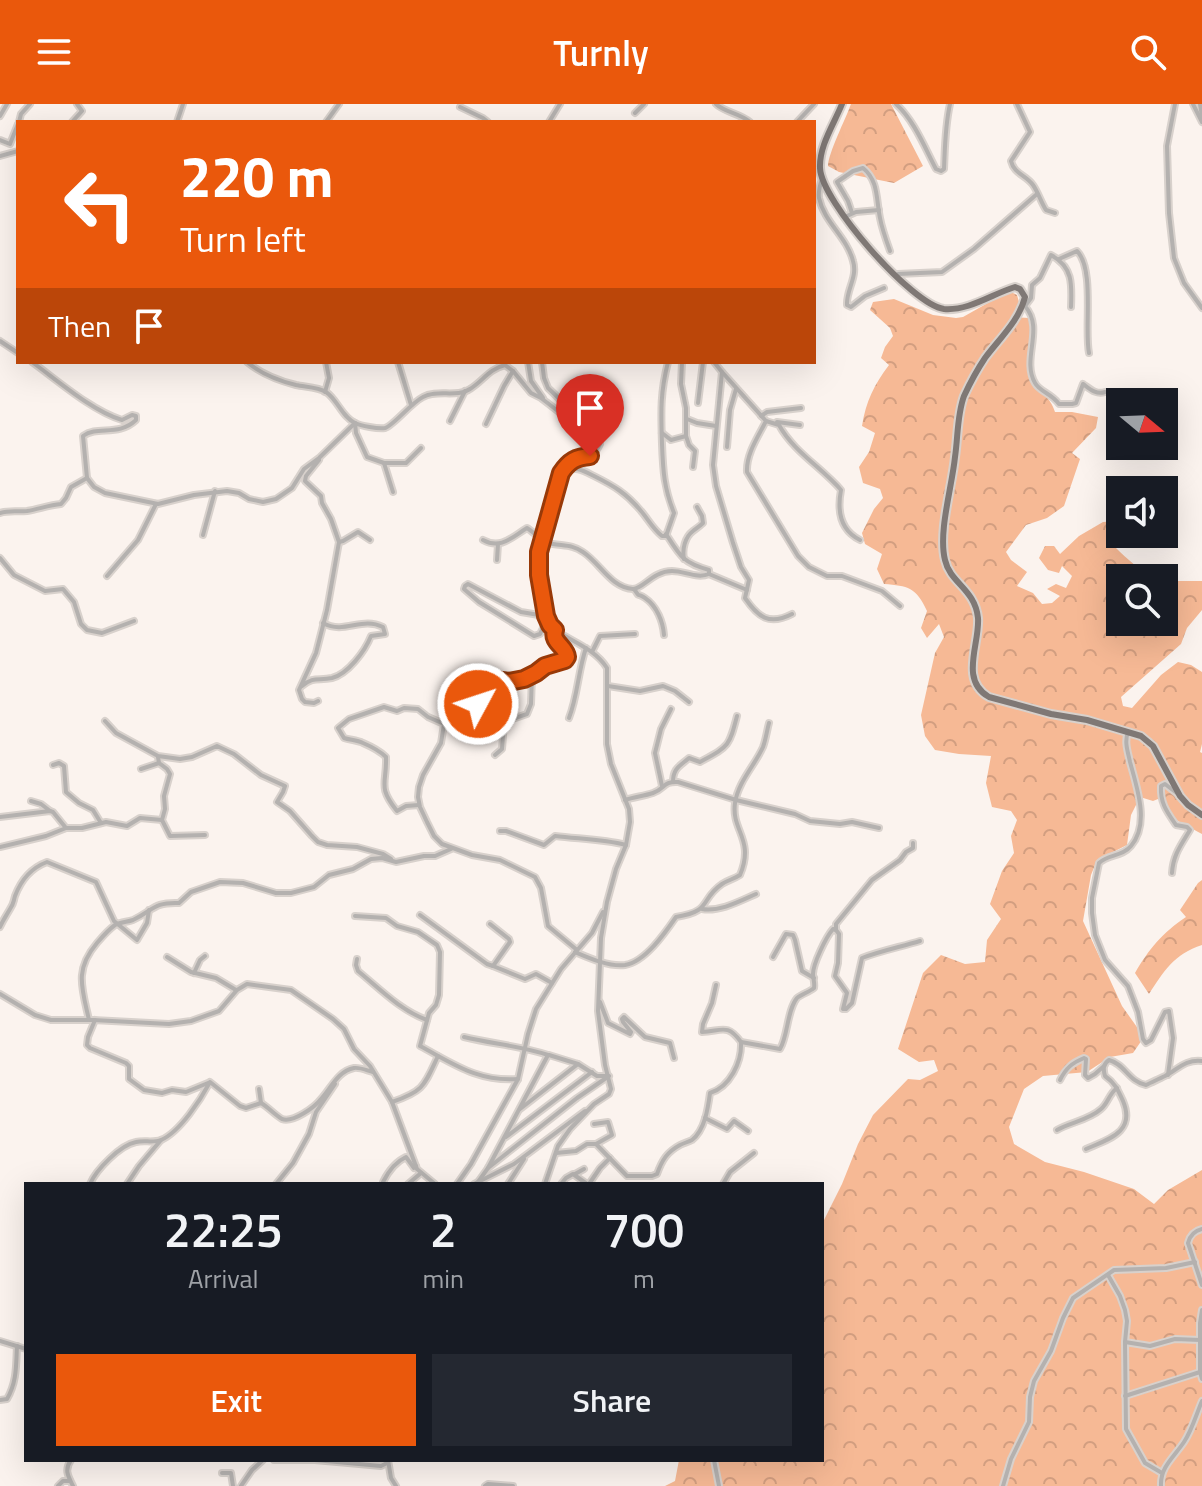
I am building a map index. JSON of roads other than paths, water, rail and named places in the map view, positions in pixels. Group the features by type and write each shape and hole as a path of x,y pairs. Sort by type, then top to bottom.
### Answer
{"main road":[{"path":"843,104 822,152 820,171 830,197 871,251 895,275 929,302 942,308 975,303 1015,287 1024,294 1021,310 982,363 962,403 945,524 945,562 976,608 975,684 980,692 989,697 1141,736 1149,741 1180,796 1202,813"},
{"path":"843,104 824,156 823,173 830,192 871,247 898,274 930,300 943,306 974,300 1015,284 1026,291 1025,306 984,365 966,401 949,518 948,563 969,588 980,614 977,681 983,690 993,695 1098,720 1147,736 1157,748 1180,791 1202,813"}],"street":[{"path":"0,116 7,104"},
{"path":"74,120 82,111 77,104"},
{"path":"635,113 644,104"},
{"path":"716,104 747,120"},
{"path":"799,120 814,104"},
{"path":"896,104 936,169 941,171 945,166 943,156 950,104"},
{"path":"1017,104 1030,132 1011,165 1032,183 1046,210 1055,213"},
{"path":"1175,104 1167,146 1174,258 1184,283 1202,308"},
{"path":"1193,104 1202,121"},
{"path":"1200,104 1202,121"},
{"path":"460,107 486,120"},
{"path":"0,140 10,144 16,128"},
{"path":"879,210 849,214 848,201 837,182 853,171 863,168 868,172 876,188 890,251"},
{"path":"822,179 818,196 825,214 849,246 855,266 847,305 851,307 865,296 884,288"},
{"path":"898,274 942,272 974,249 1037,194"},
{"path":"1059,259 1077,251 1082,256 1087,281 1089,353"},
{"path":"1071,307 1070,274 1059,259 1051,255 1040,278 1032,285 1031,298 1025,306 1031,313 1035,335 1031,370 1035,385 1053,395 1059,404 1076,403 1083,384 1092,391 1105,392"},
{"path":"35,364 108,415 122,420 136,416 130,426 112,431 87,432 83,436 87,478 94,487 105,493 156,504 215,491 239,493 257,501 276,499 292,488 304,469 355,423"},
{"path":"250,364 267,375 325,392 355,423 385,428 423,397 438,392 469,390 496,367 505,365 531,393 576,425 585,423"},
{"path":"325,392 329,378 326,364"},
{"path":"399,364 411,405"},
{"path":"528,364 531,381 544,400"},
{"path":"478,1182 514,1164 609,1094 611,1089 598,1011 601,938 607,902 626,845 629,809 611,764 607,744 607,668 592,652 555,630 546,618 539,575 539,552 561,473 576,457 597,452 600,444 596,434 548,388 542,364"},
{"path":"666,534 674,513 663,481 660,414 668,364"},
{"path":"682,364 686,436 695,451 693,467"},
{"path":"698,403 703,364"},
{"path":"716,364 761,416 779,425 784,435 841,490 839,500 845,530 860,540"},
{"path":"486,424 513,371"},
{"path":"722,372 713,465 716,486 741,567 749,580 745,598 755,614 760,616 778,619 792,614"},
{"path":"727,447 730,410 736,389"},
{"path":"450,421 465,391"},
{"path":"761,416 767,412 801,408"},
{"path":"686,419 716,426"},
{"path":"766,421 800,425"},
{"path":"766,421 751,451 747,472 798,556 814,571 827,576 842,576 882,591 900,606"},
{"path":"355,423 367,457 384,463 406,463 421,448"},
{"path":"662,433 671,440 686,436"},
{"path":"318,701 305,702 300,695 300,687 316,653 339,542 321,496 305,481 319,458"},
{"path":"384,463 393,492"},
{"path":"561,473 573,468 582,469 609,482 642,511 657,533 662,536 666,534"},
{"path":"0,513 61,504 71,487 87,478"},
{"path":"203,535 215,491"},
{"path":"107,576 138,540 156,504"},
{"path":"684,559 686,541 691,532 703,523 697,507"},
{"path":"483,540 498,544 527,528 551,544 577,548 588,554 615,582 634,589 646,598 657,612 664,635"},
{"path":"339,542 358,532 370,540"},
{"path":"666,534 677,552 691,565 709,570 709,574 747,590"},
{"path":"497,560 498,544"},
{"path":"0,558 14,575 45,591 63,589 74,602 81,624 87,630 102,633 134,621"},
{"path":"634,589 659,573 671,571 703,577 709,574"},
{"path":"468,584 521,612 546,618 540,634 534,636 479,602 464,589 465,586 468,584"},
{"path":"657,612 664,611"},
{"path":"300,687 311,679 334,678 344,673 363,653 371,636 385,634 383,627 373,622 336,628 323,623"},
{"path":"555,630 556,642 566,653 565,660 509,682 495,680 485,689 471,717 460,721 447,720 441,743 423,775 418,797 434,836 442,844 472,855 500,860 535,877 541,888 548,926 576,951 610,964 627,965 662,938 676,917 702,909 721,884 740,875 746,848 735,804 747,773 763,746 769,723"},
{"path":"592,652 600,636 635,634"},
{"path":"569,718 586,648"},
{"path":"476,711 504,722 527,714 531,704 532,675"},
{"path":"608,686 640,691 663,686 689,702"},
{"path":"419,805 406,806 397,811 386,797 383,782 386,757 365,743 344,738 338,728 349,719 384,707 397,711 418,709 444,724"},
{"path":"662,786 655,753 661,729 671,709"},
{"path":"673,782 676,769 689,758 700,762 730,741 737,716"},
{"path":"105,721 116,733 158,756 192,757 217,746 234,754 261,775 285,786 277,802 290,811 318,842 383,854 396,862"},
{"path":"495,755 502,749 504,722"},
{"path":"1128,731 1127,747 1138,794 1140,826 1129,849 1099,863 1092,898 1093,922 1102,955 1128,986 1146,1043 1151,1040 1165,1012 1169,1011 1173,1038 1168,1075"},
{"path":"158,756 159,763 170,774 162,820 170,836 205,835"},
{"path":"53,765 59,763 64,766 66,792 93,810 101,823"},
{"path":"141,769 159,763"},
{"path":"625,800 656,792 673,782 795,814 810,821 852,822 879,828"},
{"path":"1172,873 1174,857 1190,830 1176,825 1168,815 1163,805 1161,786 1165,784 1180,796"},
{"path":"31,801 53,812 66,828"},
{"path":"0,817 50,811"},
{"path":"0,847 66,828 113,822 127,826 140,818 162,820"},
{"path":"500,831 544,845 555,836 586,841 610,840 626,845"},
{"path":"913,843 913,848 900,860 872,880 836,924 839,942 835,976 847,993 843,1009 852,1003 862,958 920,941"},
{"path":"89,1020 80,980 84,962 117,923 131,921 162,903 179,903 191,892 220,882 243,883 276,893 291,893 314,887 329,875 353,869 371,859 396,862 435,856 453,848"},
{"path":"0,927 23,879 37,866 47,862 96,882 114,921 137,940 147,923 149,910"},
{"path":"702,909 728,905 756,894"},
{"path":"458,1182 518,1079 536,1009 552,983 592,933 607,902"},
{"path":"420,915 487,964 525,979 536,974 552,983"},
{"path":"355,916 386,918 397,926 418,932 437,945 440,952 439,995 429,1013 420,1046 469,1073 503,1080 518,1079"},
{"path":"490,924 510,942 493,966"},
{"path":"741,1042 780,1049 796,1000 814,988 815,966 828,934 836,930"},
{"path":"773,957 786,934 793,935 802,971 814,978"},
{"path":"194,973 205,956"},
{"path":"167,957 194,973 216,978 237,990"},
{"path":"357,959 358,971 394,1002 427,1020"},
{"path":"0,994 35,1015 51,1020 136,1024 181,1023 219,1011 237,990 247,984 291,990 344,1029 354,1049 370,1066 392,1102 416,1166 432,1182"},
{"path":"596,1144 627,1176 652,1176 657,1174 665,1157 692,1140 708,1112 710,1093 717,1092 724,1085 739,1061 741,1050 741,1042 734,1032 726,1028 702,1032 716,985"},
{"path":"598,996 608,1023 630,1034 623,1022 624,1017 645,1037 670,1043 674,1058"},
{"path":"95,1020 87,1045 126,1063 129,1079 144,1090 186,1092 210,1082"},
{"path":"464,1037 494,1045 525,1048 578,1064 597,1076 609,1076"},
{"path":"477,1182 488,1168 548,1055"},
{"path":"392,1102 421,1089 438,1056"},
{"path":"1060,1080 1065,1070 1084,1058 1088,1078 1109,1060 1118,1063 1141,1085 1168,1075 1179,1066 1195,1060 1202,1061"},
{"path":"518,1110 578,1064"},
{"path":"1086,1149 1117,1135 1126,1121 1126,1108 1114,1083 1105,1076 1104,1066"},
{"path":"259,1089 261,1103 288,1120 296,1118 321,1099 337,1079 355,1068 373,1072"},
{"path":"504,1138 592,1072"},
{"path":"488,1168 609,1076"},
{"path":"278,1182 293,1163 309,1134 316,1112 337,1079"},
{"path":"210,1082 240,1106 246,1108 261,1103"},
{"path":"128,1182 161,1140 190,1114 210,1082"},
{"path":"1057,1130 1100,1110 1117,1088"},
{"path":"547,1182 558,1146 594,1104"},
{"path":"705,1118 727,1129 734,1121 748,1131"},
{"path":"556,1153 576,1151 612,1135 608,1122 594,1124"},
{"path":"91,1182 103,1165 127,1146 135,1142 161,1140"},
{"path":"724,1182 730,1172 754,1153"},
{"path":"509,1182 528,1154"},
{"path":"385,1182 388,1172 400,1159 406,1157 414,1168 416,1166"},
{"path":"590,1182 611,1158"},
{"path":"563,1182 584,1169"},
{"path":"410,1182 421,1173"},
{"path":"573,1174 585,1182"},
{"path":"1202,1229 1196,1230 1188,1243 1202,1285"},
{"path":"1003,1486 1011,1459 1029,1422 1034,1381 1051,1351 1069,1303 1114,1270 1166,1268 1195,1262"},
{"path":"1107,1274 1112,1279 1127,1321 1124,1422 1130,1439 1145,1463 1162,1473"},
{"path":"1202,1310 1202,1379"},
{"path":"1125,1342 1150,1346 1175,1339 1200,1340"},
{"path":"0,1341 24,1348"},
{"path":"0,1400 7,1399 13,1388 17,1346"},
{"path":"1125,1396 1200,1372"},
{"path":"1161,1486 1162,1473 1184,1443 1202,1401"},
{"path":"70,1462 67,1474 72,1483"},
{"path":"241,1486 261,1462"},
{"path":"337,1462 381,1466 387,1462 396,1486"},
{"path":"714,1462 719,1486"},
{"path":"222,1473 231,1473 233,1486"},
{"path":"58,1486 63,1481 72,1483"},
{"path":"485,1486 513,1486"}]}
